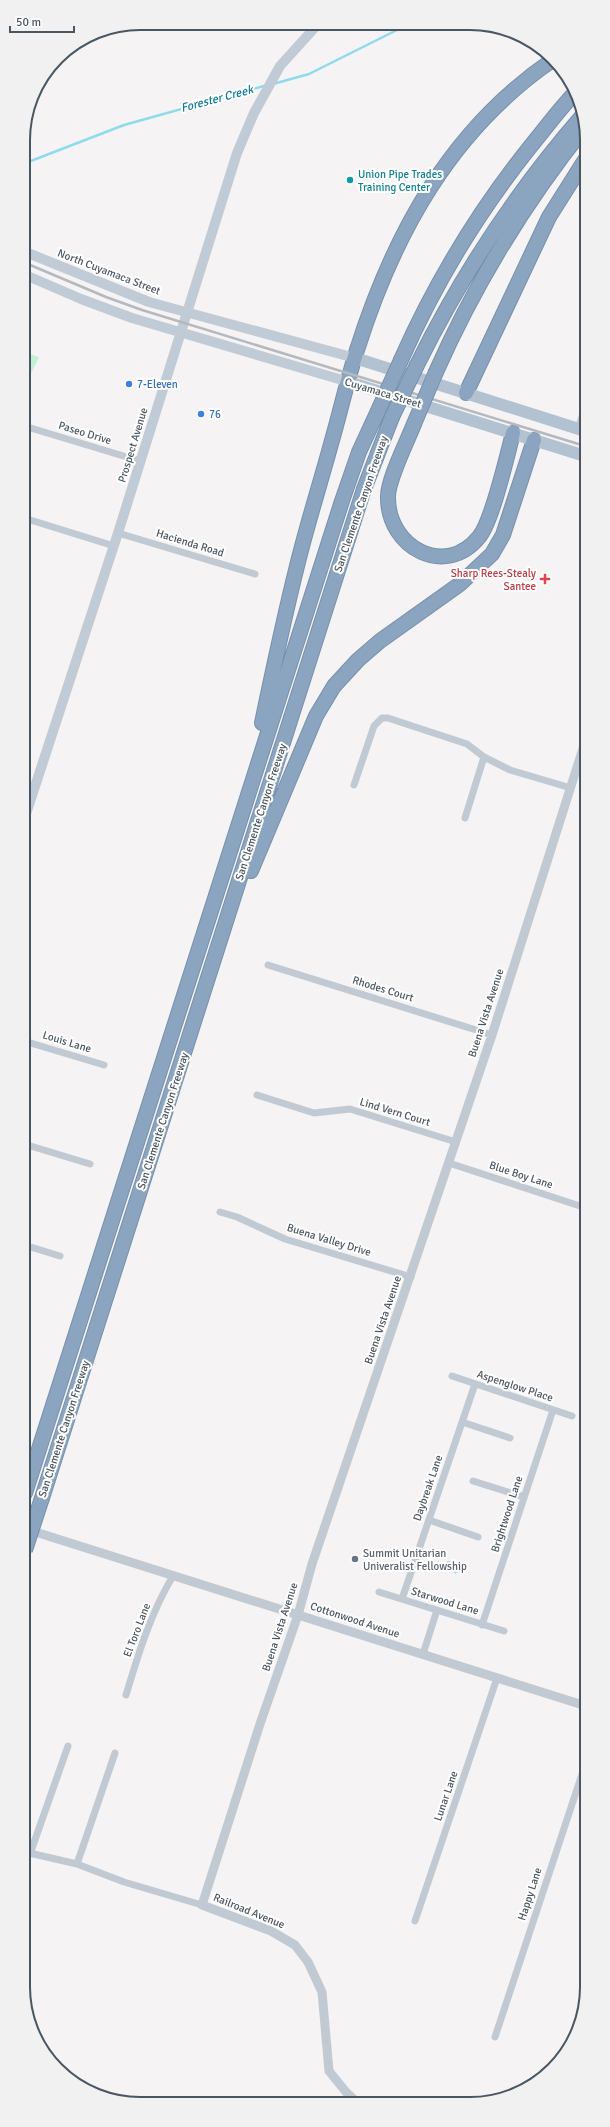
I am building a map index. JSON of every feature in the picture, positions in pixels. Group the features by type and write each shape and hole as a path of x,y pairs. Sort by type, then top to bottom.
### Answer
{"highway":[{"path":"247,798 297,565 355,358 394,254 407,225 450,156 497,105 549,63"},
{"name":"San Clemente Canyon Freeway","path":"30,1477 342,501 359,452 401,360 454,256 483,210 510,173 571,97"},
{"name":"San Clemente Canyon Freeway","path":"30,1535 364,488 392,417 442,314 489,237 550,153 578,121"},
{"path":"513,433 488,518 479,537 458,553 446,556 433,556 420,552 408,544 400,535 389,512 388,497 414,424 436,372 474,295 498,252 549,173 580,133"},
{"path":"466,392 549,217 580,168"},
{"path":"202,998 240,896 316,716 334,686 358,660 380,642 460,584 492,554 503,535 534,440"}],"main road":[{"name":"Prospect Avenue","path":"30,802 114,546 237,153 254,113 280,66 313,30"},
{"name":"North Cuyamaca Street","path":"30,254 149,302 187,312"},
{"path":"30,277 132,318 181,333"},
{"path":"187,312 355,358 580,429"},
{"name":"Cuyamaca Street","path":"181,333 349,382 580,454"}],"street":[{"name":"Paseo Drive","path":"30,428 140,461"},
{"path":"30,520 114,546"},
{"name":"Hacienda Road","path":"118,533 255,574"},
{"path":"354,785 374,726 382,718 388,718 467,744 484,757 510,770 571,788"},
{"path":"465,818 484,757"},
{"name":"Buena Vista Avenue","path":"202,1905 261,1721 298,1615 312,1564 411,1277 492,1035 580,758"},
{"name":"Rhodes Court","path":"268,965 492,1035"},
{"name":"Louis Lane","path":"30,1043 104,1065"},
{"name":"Lind Vern Court","path":"257,1095 314,1113 350,1109 456,1142"},
{"path":"30,1146 90,1164"},
{"name":"Blue Boy Lane","path":"449,1163 580,1206"},
{"name":"Buena Valley Drive","path":"220,1212 237,1217 285,1239 411,1277"},
{"path":"30,1247 60,1256"},
{"name":"Aspenglow Place","path":"452,1376 572,1416"},
{"name":"Daybreak Lane","path":"402,1599 475,1384"},
{"name":"Brightwood Lane","path":"482,1625 553,1410"},
{"path":"462,1422 510,1438"},
{"path":"473,1481 524,1496"},
{"path":"429,1520 478,1537"},
{"name":"Cottonwood Avenue","path":"30,1531 580,1704"},
{"name":"El Toro Lane","path":"126,1695 139,1653 163,1592 173,1576"},
{"name":"Starwood Lane","path":"379,1592 504,1631"},
{"path":"423,1654 437,1610"},
{"name":"Lunar Lane","path":"415,1920 498,1678"},
{"path":"30,1848 68,1746"},
{"path":"77,1864 115,1753"},
{"name":"Happy Lane","path":"495,2037 580,1777"},
{"name":"Railroad Avenue","path":"30,1853 77,1864 124,1882 202,1905 271,1931 295,1945 308,1962 322,1992 329,2071 352,2097"}],"green space":[{"path":"30,354 39,357 30,376"}],"water":[{"path":"447,1561 459,1562 468,1566 464,1574 459,1571 455,1574 453,1570 447,1570"}],"waterway":[{"name":"Forester Creek","path":"273,84 309,74 397,30"},
{"name":"Forester Creek","path":"30,161 124,125 264,86"}],"railway":[{"path":"30,265 106,297 142,310 580,444"}],"place":[{"name":"Union Pipe Trades Training Center","path":"350,180"},
{"name":"7-Eleven","path":"129,384"},
{"name":"76","path":"201,414"},
{"name":"Sharp Rees-Stealy Santee","path":"545,579"},
{"name":"Summit Unitarian Univeralist Fellowship","path":"355,1559"}]}
